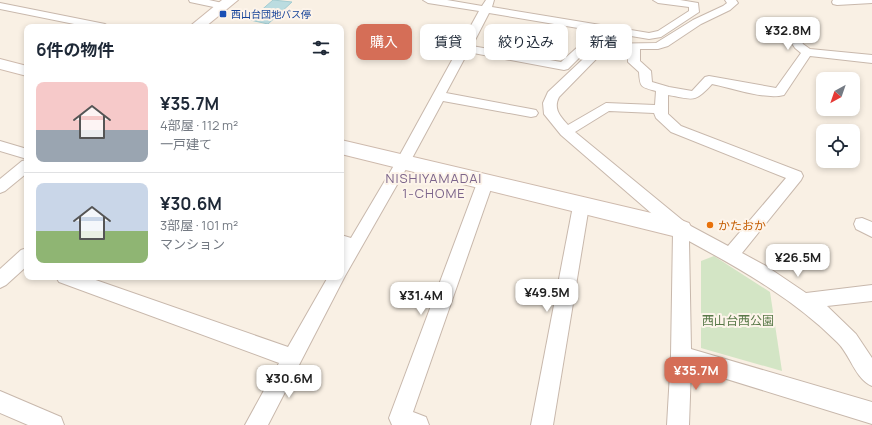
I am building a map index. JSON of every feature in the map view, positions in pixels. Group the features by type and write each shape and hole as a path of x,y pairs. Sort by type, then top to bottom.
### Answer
{"street":[{"path":"194,0 227,3"},
{"path":"428,0 488,5 580,24"},
{"path":"632,33 649,36 661,34 694,12 694,5 658,0"},
{"path":"730,0 733,2 727,9 702,19 666,43 658,46 602,46 553,95 549,103 551,114 566,132 681,229 760,271 821,313 849,340 872,376"},
{"path":"837,2 872,0"},
{"path":"200,24 227,3"},
{"path":"476,27 488,5"},
{"path":"0,6 90,24"},
{"path":"790,31 799,46 807,52 872,58"},
{"path":"634,46 634,62 645,71 646,84 662,90 694,95 709,80 769,92 780,92 807,52"},
{"path":"476,50 564,66 576,55"},
{"path":"344,259 348,244 403,162 458,60"},
{"path":"0,64 24,70"},
{"path":"662,90 661,115 676,129 796,176 730,255"},
{"path":"439,96 531,113"},
{"path":"566,132 606,107 662,109"},
{"path":"0,146 24,153"},
{"path":"344,147 485,183 681,229"},
{"path":"0,187 24,167"},
{"path":"418,425 400,418 485,183"},
{"path":"542,425 581,206"},
{"path":"678,425 681,356 681,229"},
{"path":"0,280 24,261"},
{"path":"73,280 292,358"},
{"path":"256,425 335,280"},
{"path":"805,302 872,293"},
{"path":"681,356 872,413"},
{"path":"0,402 53,425"}],"green space":[{"name":"西山台西公園","path":"714,256 770,292 782,371 701,348 701,261"}],"water":[{"path":"273,0 292,2 268,24 250,20"}],"place":[{"name":"西山台団地バス停","path":"223,14"},
{"name":"かたおか","path":"710,225"}],"district":[{"name":"NISHIYAMADAI 1-CHOME","path":"434,186"}]}
